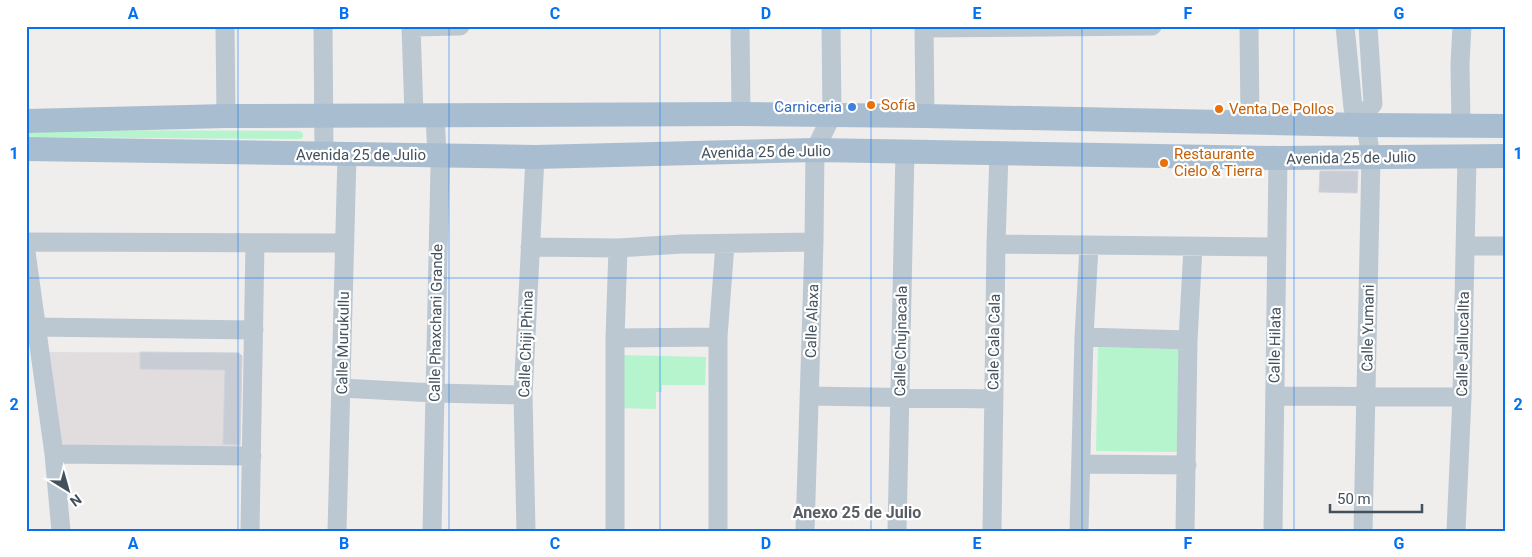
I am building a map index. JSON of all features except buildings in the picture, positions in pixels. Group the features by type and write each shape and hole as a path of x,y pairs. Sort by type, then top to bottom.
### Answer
{"main road":[{"name":"Avenida 25 de Julio","path":"26,121 226,116 741,114 1250,123 1365,120 1461,126 1506,126"},
{"name":"Avenida 25 de Julio","path":"26,149 535,157 815,150 1278,158 1506,156"}],"street":[{"path":"225,26 226,116"},
{"path":"323,26 324,155"},
{"path":"411,27 460,26"},
{"path":"740,26 741,114"},
{"path":"831,26 832,115"},
{"path":"925,116 924,27 1152,26"},
{"path":"1250,26 1250,123"},
{"path":"1345,26 1353,108 1365,120 1373,104 1368,26"},
{"path":"1461,126 1460,64 1462,26"},
{"name":"Calle Phaxchani Grande","path":"411,27 424,115 440,167 432,531"},
{"name":"Calle Alaxa","path":"805,531 815,150 832,115"},
{"name":"Calle Yumani","path":"1363,531 1371,158 1365,120"},
{"name":"Calle Chujnacala","path":"897,531 905,151"},
{"name":"Cale Cala Cala","path":"992,531 999,153"},
{"name":"Calle Murukullu","path":"337,531 347,155"},
{"name":"Calle Chiji Phina","path":"526,531 523,395 535,157"},
{"name":"Calle Jallucallta","path":"1456,531 1462,398 1467,157"},
{"name":"Calle Hilata","path":"1273,531 1278,158"},
{"path":"26,242 345,243"},
{"path":"530,247 618,248 682,244 814,242"},
{"path":"250,531 255,243"},
{"path":"718,531 718,337 725,244"},
{"path":"996,244 1277,247"},
{"path":"1079,531 1084,337 1089,246"},
{"path":"1465,246 1506,246"},
{"path":"1185,531 1188,340 1193,247"},
{"path":"614,531 615,338 618,248"},
{"path":"26,252 54,454 61,531"},
{"path":"36,327 254,330"},
{"path":"615,338 718,337"},
{"path":"1084,337 1188,340"},
{"path":"342,388 523,395"},
{"path":"809,396 993,400"},
{"path":"1275,396 1462,398"},
{"path":"54,454 252,456"},
{"path":"1081,464 1187,465"}],"shaded area":[{"path":"44,352 239,353 242,357 240,461 54,463"}],"green space":[{"path":"26,130 300,131 303,137 300,139 26,137"},
{"path":"1098,347 1181,349 1178,452 1096,451"},
{"path":"619,355 706,357 705,385 662,385 662,392 656,392 656,409 618,408"}],"place":[{"name":"Sofía","path":"871,105"},
{"name":"Carniceria","path":"852,107"},
{"name":"Venta De Pollos","path":"1219,109"},
{"name":"Restaurante Cielo & Tierra","path":"1164,163"}],"district":[{"name":"Anexo 25 de Julio","path":"857,512"}]}
